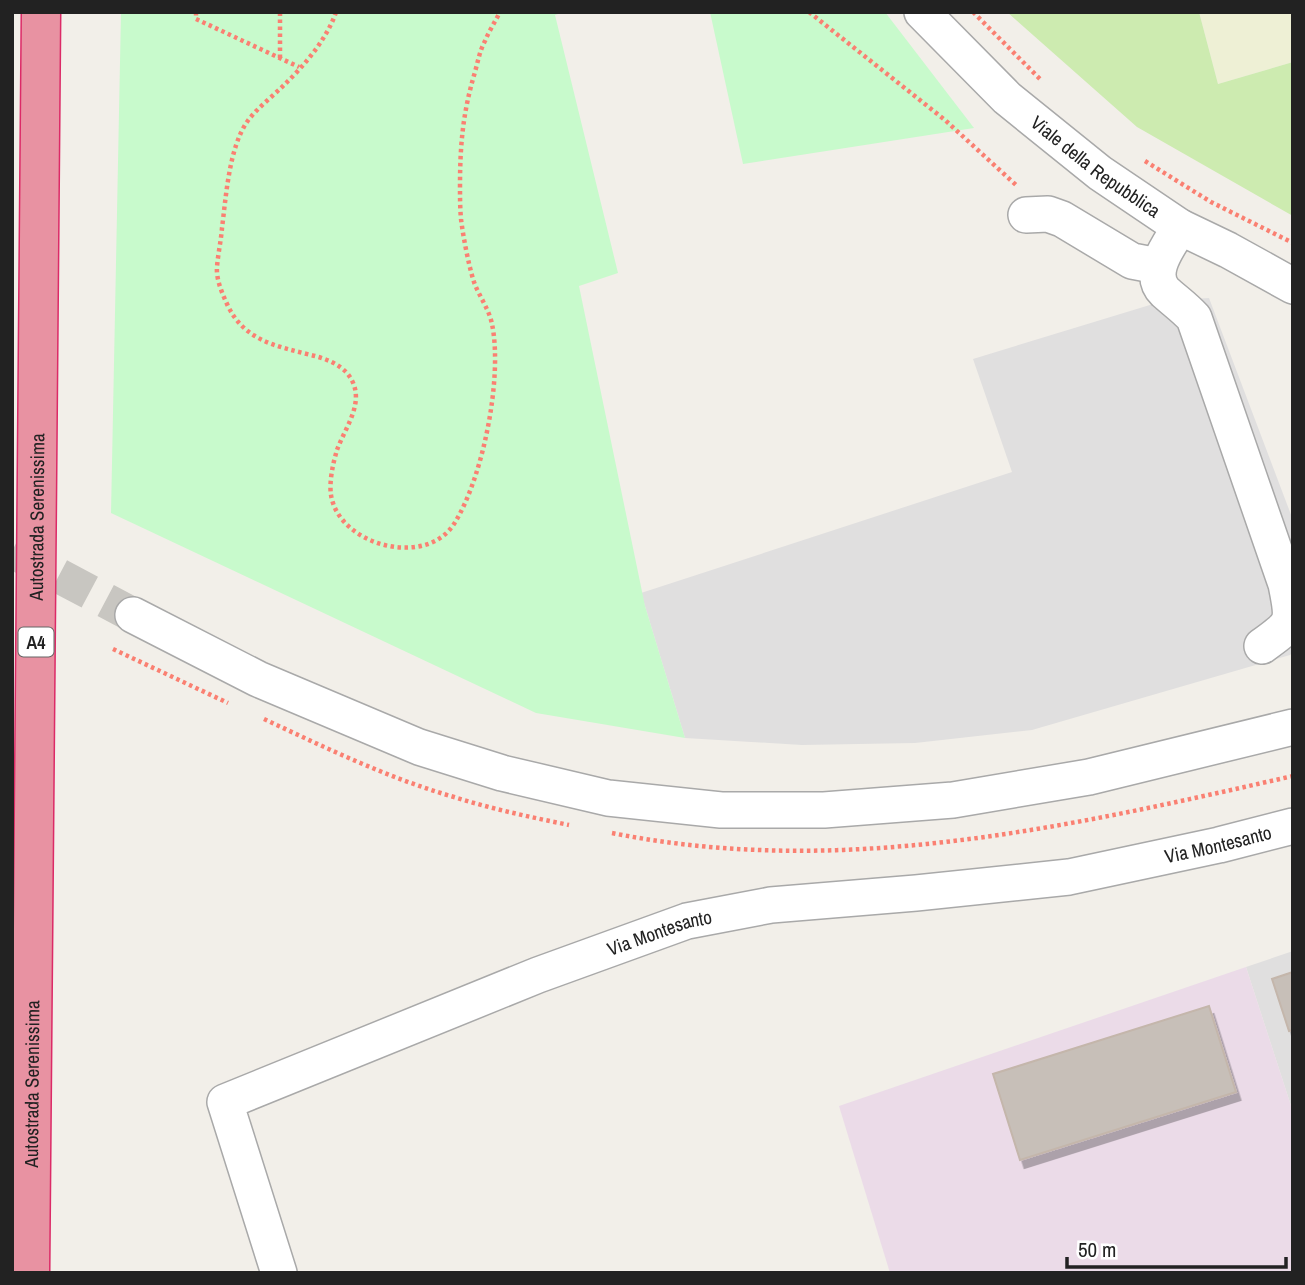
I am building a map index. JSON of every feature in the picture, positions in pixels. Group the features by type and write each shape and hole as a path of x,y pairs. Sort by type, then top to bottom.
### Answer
{"highway":[{"name":"Autostrada Serenissima","path":"30,1273 41,12"}],"street":[{"name":"Viale della Repubblica","path":"922,12 1007,97 1100,173 1180,226 1293,286"},
{"path":"1037,215 1062,219 1132,261 1158,266"},
{"path":"1180,226 1158,266 1158,277 1163,289 1194,318 1286,584 1292,611 1288,624 1280,634 1262,646"},
{"path":"133,615 258,679 419,747 502,773 608,798 721,810 824,810 953,800 1089,777 1293,727"},
{"name":"Via Montesanto","path":"279,1273 225,1102 538,975 687,921 771,905 1069,877 1293,826"}],"path":[{"path":"196,12 196,19 299,67"},
{"path":"280,12 280,58"},
{"path":"336,12 321,42 286,83 246,123 230,166 216,270 231,313 243,327 260,340 317,356 335,364 348,374 355,390 355,406 337,450 331,496 338,513 351,531 386,545 405,547 424,546 441,538 453,526 469,494 483,447 493,393 496,361 492,321 473,280 461,217 460,154 466,104 483,43 500,12"},
{"path":"809,12 945,120 1037,215"},
{"path":"973,12 1046,85"},
{"path":"1136,156 1211,202 1293,243"}],"shaded area":[{"path":"1209,298 1293,520 1293,652 1290,655 1032,730 915,743 802,745 685,738 641,593 1012,472 973,359 1163,301"},
{"path":"1293,951 1293,1112 1246,967"},
{"path":"1246,967 1293,1112 1293,1273 890,1273 839,1106"}],"green space":[{"path":"121,12 564,12 555,15 618,273 579,286 645,606 685,738 536,713 111,513"},
{"path":"710,12 885,12 974,128 743,164"},
{"path":"1007,12 1199,12 1218,84 1293,62 1293,216 1137,127"},
{"path":"1199,12 1293,12 1293,62 1218,84"}],"building":[{"path":"1293,972 1293,1030 1289,1031 1272,979"},
{"path":"1209,1006 1236,1092 1020,1160 993,1074"}],"tunnel":[{"path":"12,551 133,615"}]}
